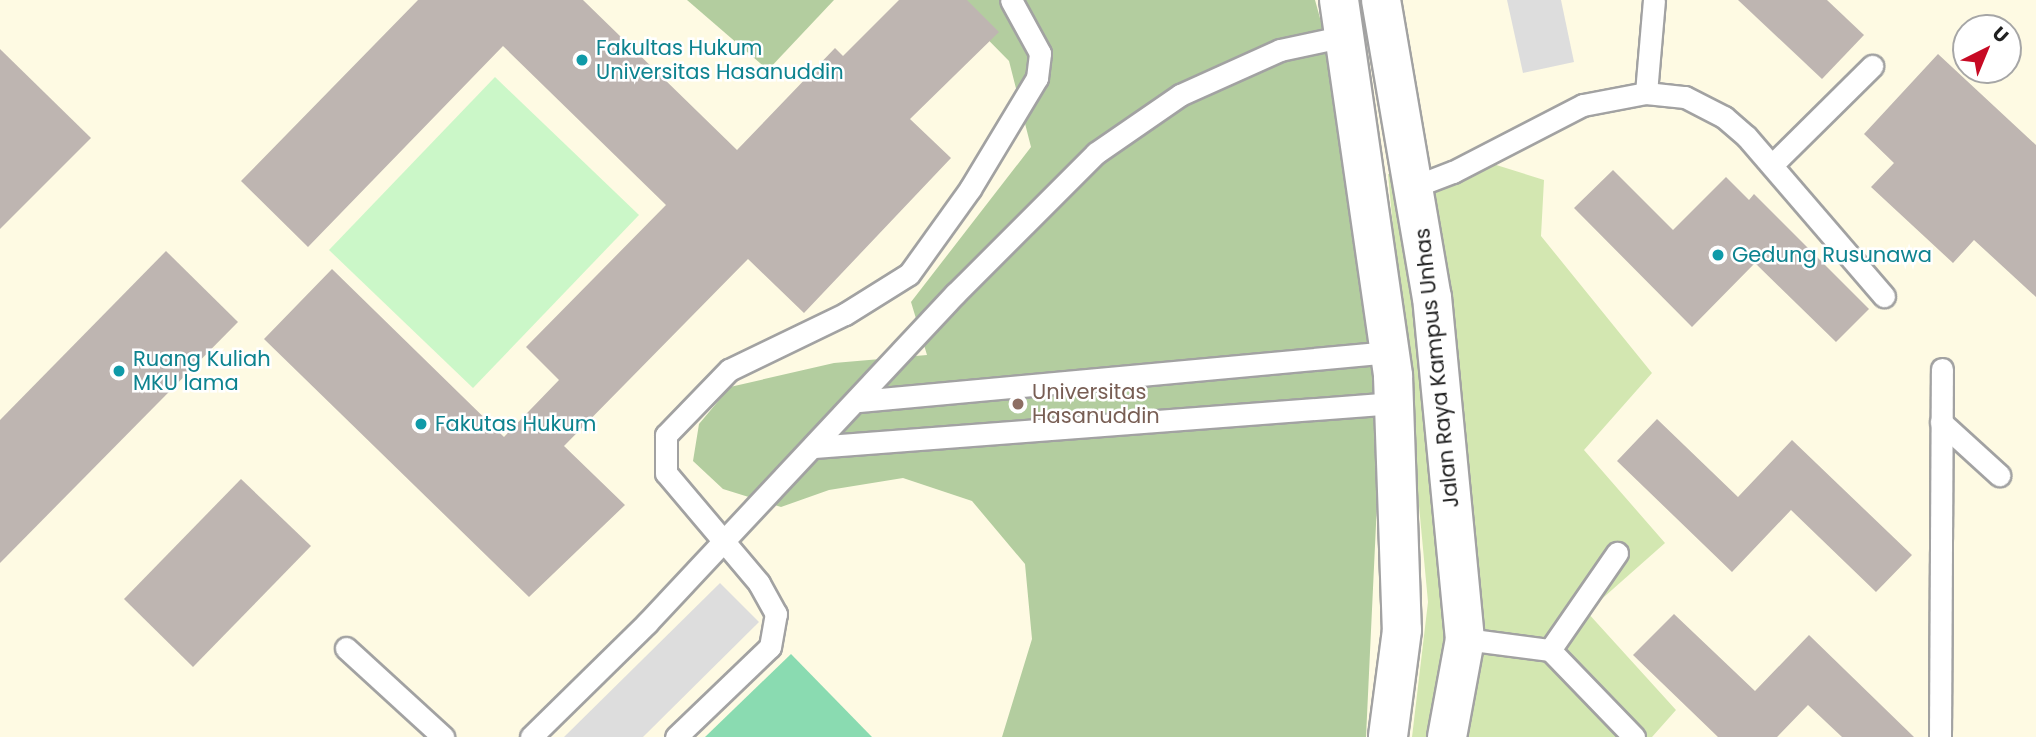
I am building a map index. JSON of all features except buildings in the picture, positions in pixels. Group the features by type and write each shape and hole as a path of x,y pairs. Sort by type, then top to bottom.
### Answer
{"street":[{"name":"Jalan Raya Kampus Unhas","path":"1381,0 1416,186 1432,297 1465,639 1447,737"},
{"path":"1342,18 1391,352 1402,630 1388,737"}],"lane":[{"path":"676,737 770,647 776,614 760,583 666,473 666,435 730,370 845,314 909,274 970,189 1037,78 1040,53 1011,0"},
{"path":"1646,93 1654,0"},
{"path":"531,737 859,401 955,294 1096,153 1180,96 1342,18"},
{"path":"1772,165 1872,66"},
{"path":"1416,186 1453,172 1583,105 1646,93 1700,102 1747,137 1884,296"},
{"path":"859,401 1391,352"},
{"path":"1940,737 1942,369"},
{"path":"814,447 1394,403"},
{"path":"1941,422 1999,475"},
{"path":"1550,650 1616,553"},
{"path":"1465,639 1550,650 1634,737"},
{"path":"346,648 443,737"}],"shaded area":[{"name":"Universitas Hasanuddin","path":"0,0 2036,0 2036,737 0,737"},
{"path":"1507,0 1561,0 1574,62 1523,73"},
{"path":"720,583 759,622 643,737 564,737"}],"green space":[{"path":"687,0 834,0 768,70"},
{"path":"949,0 1315,0 1346,112 1367,261 1378,482 1366,737 1002,737 1032,639 1025,564 972,501 903,478 829,490 781,507 723,489 693,461 699,424 730,387 834,363 927,355 911,302 1031,147 1009,61"},
{"path":"495,77 639,215 473,388 329,250"},
{"path":"1477,159 1544,180 1541,236 1652,373 1584,450 1665,543 1587,612 1676,710 1652,737 1412,737 1428,602 1388,174"},
{"path":"791,654 872,737 705,737"}],"place":[{"name":"Fakultas Hukum Universitas Hasanuddin","path":"582,60"},
{"name":"Gedung Rusunawa","path":"1718,255"},
{"name":"Ruang Kuliah MKU lama","path":"119,371"},
{"name":"Universitas Hasanuddin","path":"1018,404"},
{"name":"Fakutas Hukum","path":"421,424"}]}
